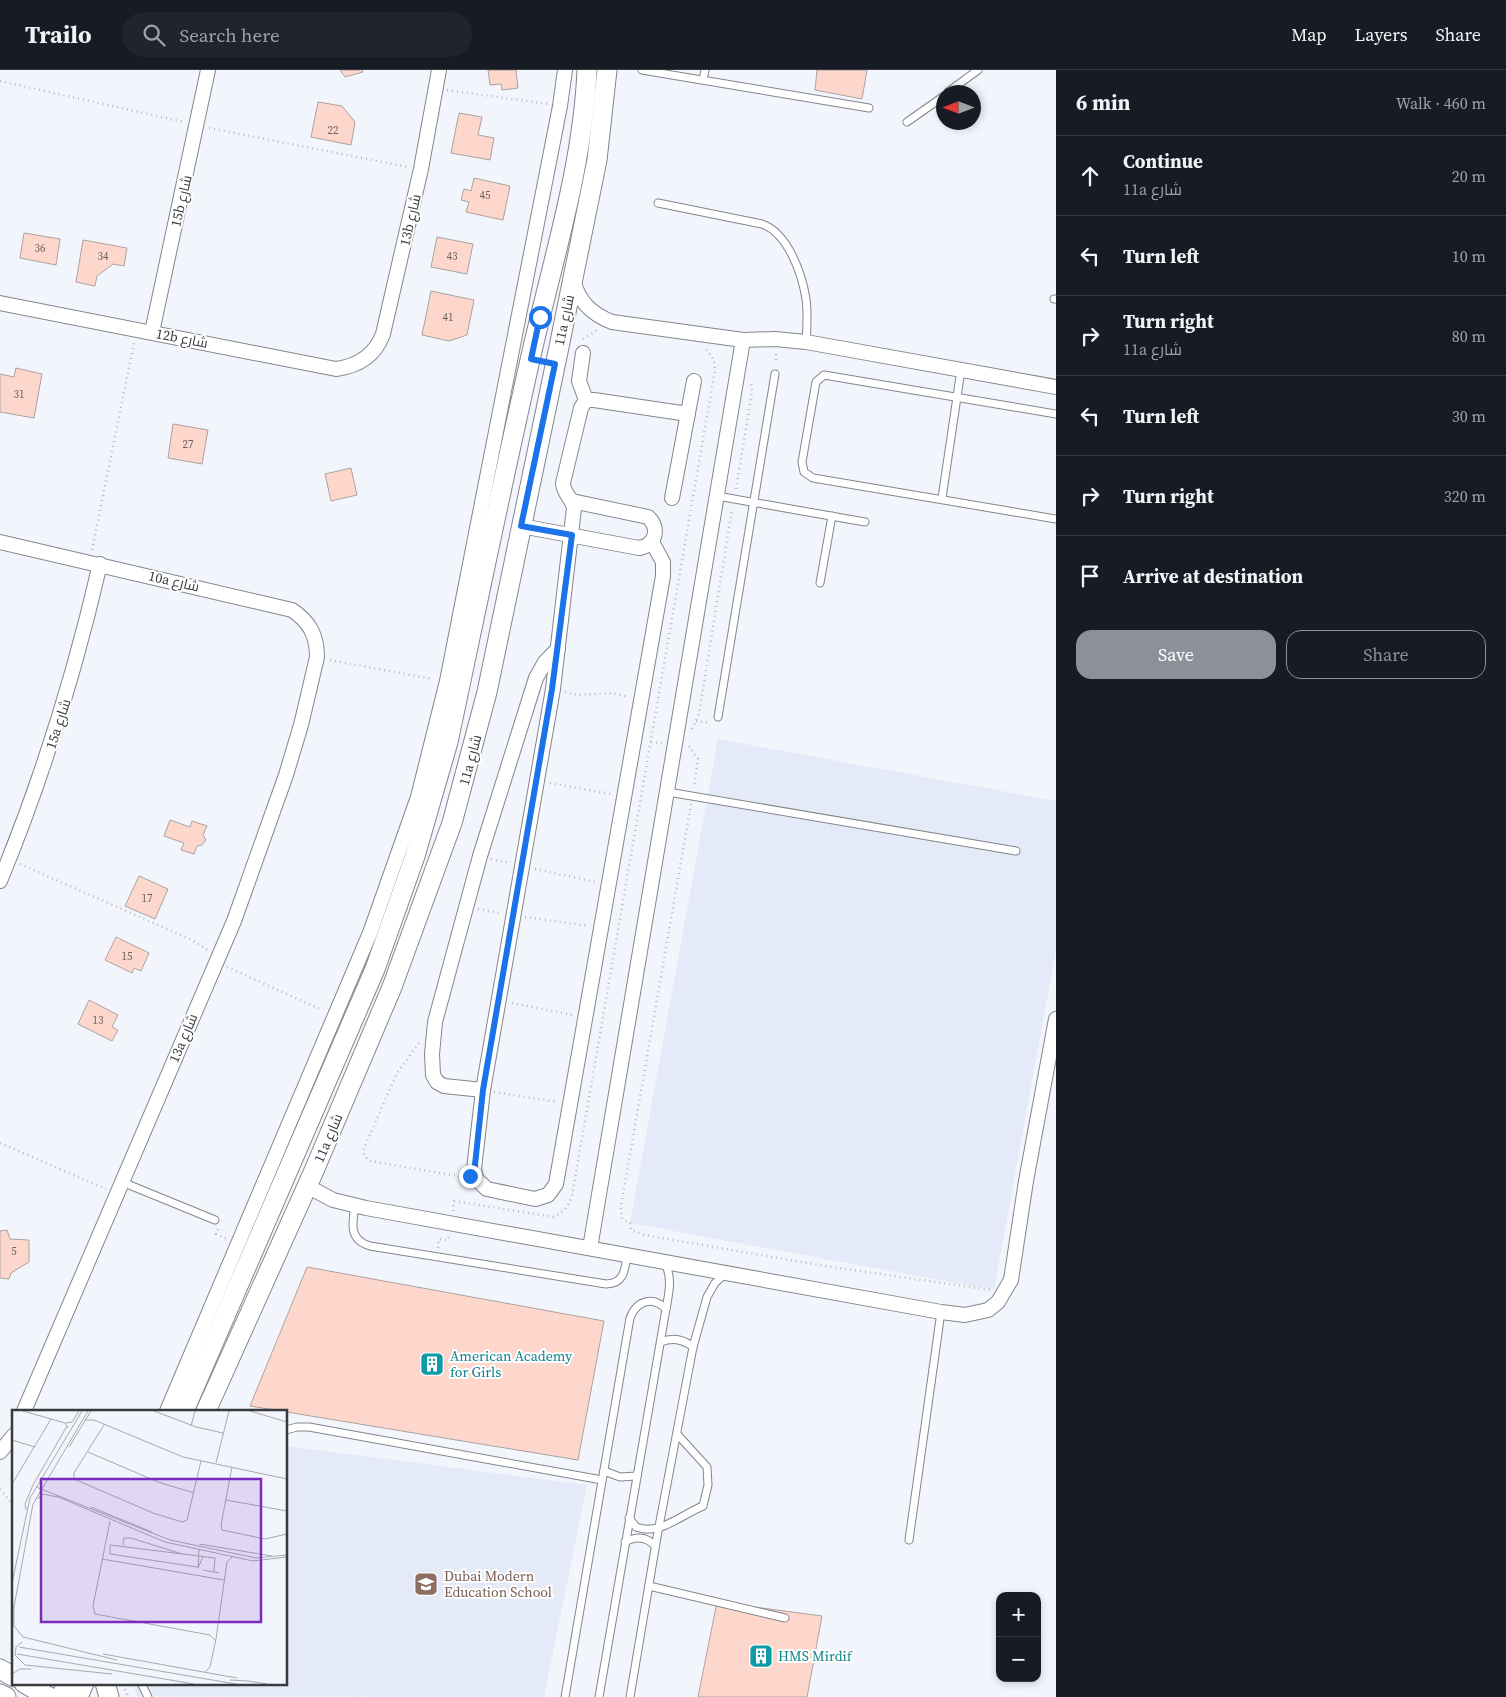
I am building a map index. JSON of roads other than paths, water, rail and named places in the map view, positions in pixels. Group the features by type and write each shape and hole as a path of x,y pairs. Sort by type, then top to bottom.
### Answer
{"street":[{"name":"15b شارع","path":"152,332 208,70"},
{"name":"13b شارع","path":"362,361 376,349 383,334 421,169 439,70"},
{"path":"167,1410 370,933 403,843 430,752 465,594 560,106 565,70"},
{"name":"11a شارع","path":"184,1410 375,969 418,847 448,742 526,379 581,135 587,70"},
{"name":"11a شارع","path":"206,1410 307,1186 392,987 438,866 465,779 498,640 597,160 608,70"},
{"path":"557,245 557,282 547,332 551,342 559,347"},
{"path":"573,278 583,303 604,319 743,340 775,339 806,342 1056,387"},
{"name":"12b شارع","path":"0,303 336,368 349,367 362,361"},
{"path":"590,1248 743,340"},
{"path":"581,348 579,381 586,400"},
{"path":"498,640 493,622 495,603 538,398 534,384 526,379"},
{"path":"672,498 694,381"},
{"path":"586,400 688,414"},
{"path":"586,400 581,408 563,483 564,491 572,501 574,508 558,649 483,1090 474,1174 479,1183 486,1189 535,1199 548,1195 556,1184 622,796 663,576 663,562 652,542"},
{"path":"521,526 639,548 652,542 655,537 655,526 648,517 572,501"},
{"name":"10a شارع","path":"0,542 95,562 292,610 309,625 317,646 317,657"},
{"name":"15a شارع","path":"0,881 39,782 66,698 95,562"},
{"path":"465,594 483,578"},
{"path":"483,1090 444,1086 437,1082 432,1066 434,1030 480,856 536,678 545,662 558,649"},
{"name":"13a شارع","path":"24,1410 252,873 286,775 301,725 317,657"},
{"path":"322,1093 322,1111 301,1168 307,1186 333,1200 355,1206 964,1315 988,1310 998,1302 1011,1280 1025,1188 1056,1019"},
{"path":"0,1452 12,1437"},
{"path":"0,1669 12,1676"},
{"path":"26,1684 49,1697"},
{"path":"61,1697 67,1684"},
{"path":"78,1697 84,1684"},
{"path":"105,1684 109,1697"},
{"path":"0,1694 6,1697"}],"lane":[{"path":"642,70 869,108"},
{"path":"703,80 705,70"},
{"path":"958,85 978,70"},
{"path":"906,122 936,101"},
{"path":"658,203 762,224 775,231 785,243 804,289 807,309 806,342"},
{"path":"942,498 961,370"},
{"path":"718,717 775,374"},
{"path":"1056,414 824,375 816,382 802,467 804,472 813,478 942,498 1056,519"},
{"path":"717,496 865,522"},
{"path":"820,583 832,516"},
{"path":"668,792 1016,851"},
{"path":"119,1188 214,1220"},
{"path":"355,1206 353,1231 364,1244 606,1284 619,1281 623,1276 627,1255"},
{"path":"599,1697 666,1309 669,1276 664,1262"},
{"path":"630,1697 655,1546 693,1347 707,1297 715,1284 726,1273"},
{"path":"565,1697 630,1318 638,1304 645,1301 660,1304 666,1309"},
{"path":"910,1540 941,1312"},
{"path":"661,1342 674,1339 688,1343 693,1347"},
{"path":"288,1429 309,1427 602,1480"},
{"path":"629,1518 636,1527 658,1530 686,1513 702,1506 706,1500 707,1466 676,1434"},
{"path":"604,1472 620,1477 637,1476"},
{"path":"625,1542 638,1537 650,1541 655,1546"},
{"path":"649,1586 785,1618"},
{"path":"142,1684 148,1697"}],"place":[{"name":"American Academy for Girls","path":"432,1364"},
{"name":"Dubai Modern Education School","path":"426,1584"},
{"name":"HMS Mirdif","path":"761,1656"}]}
